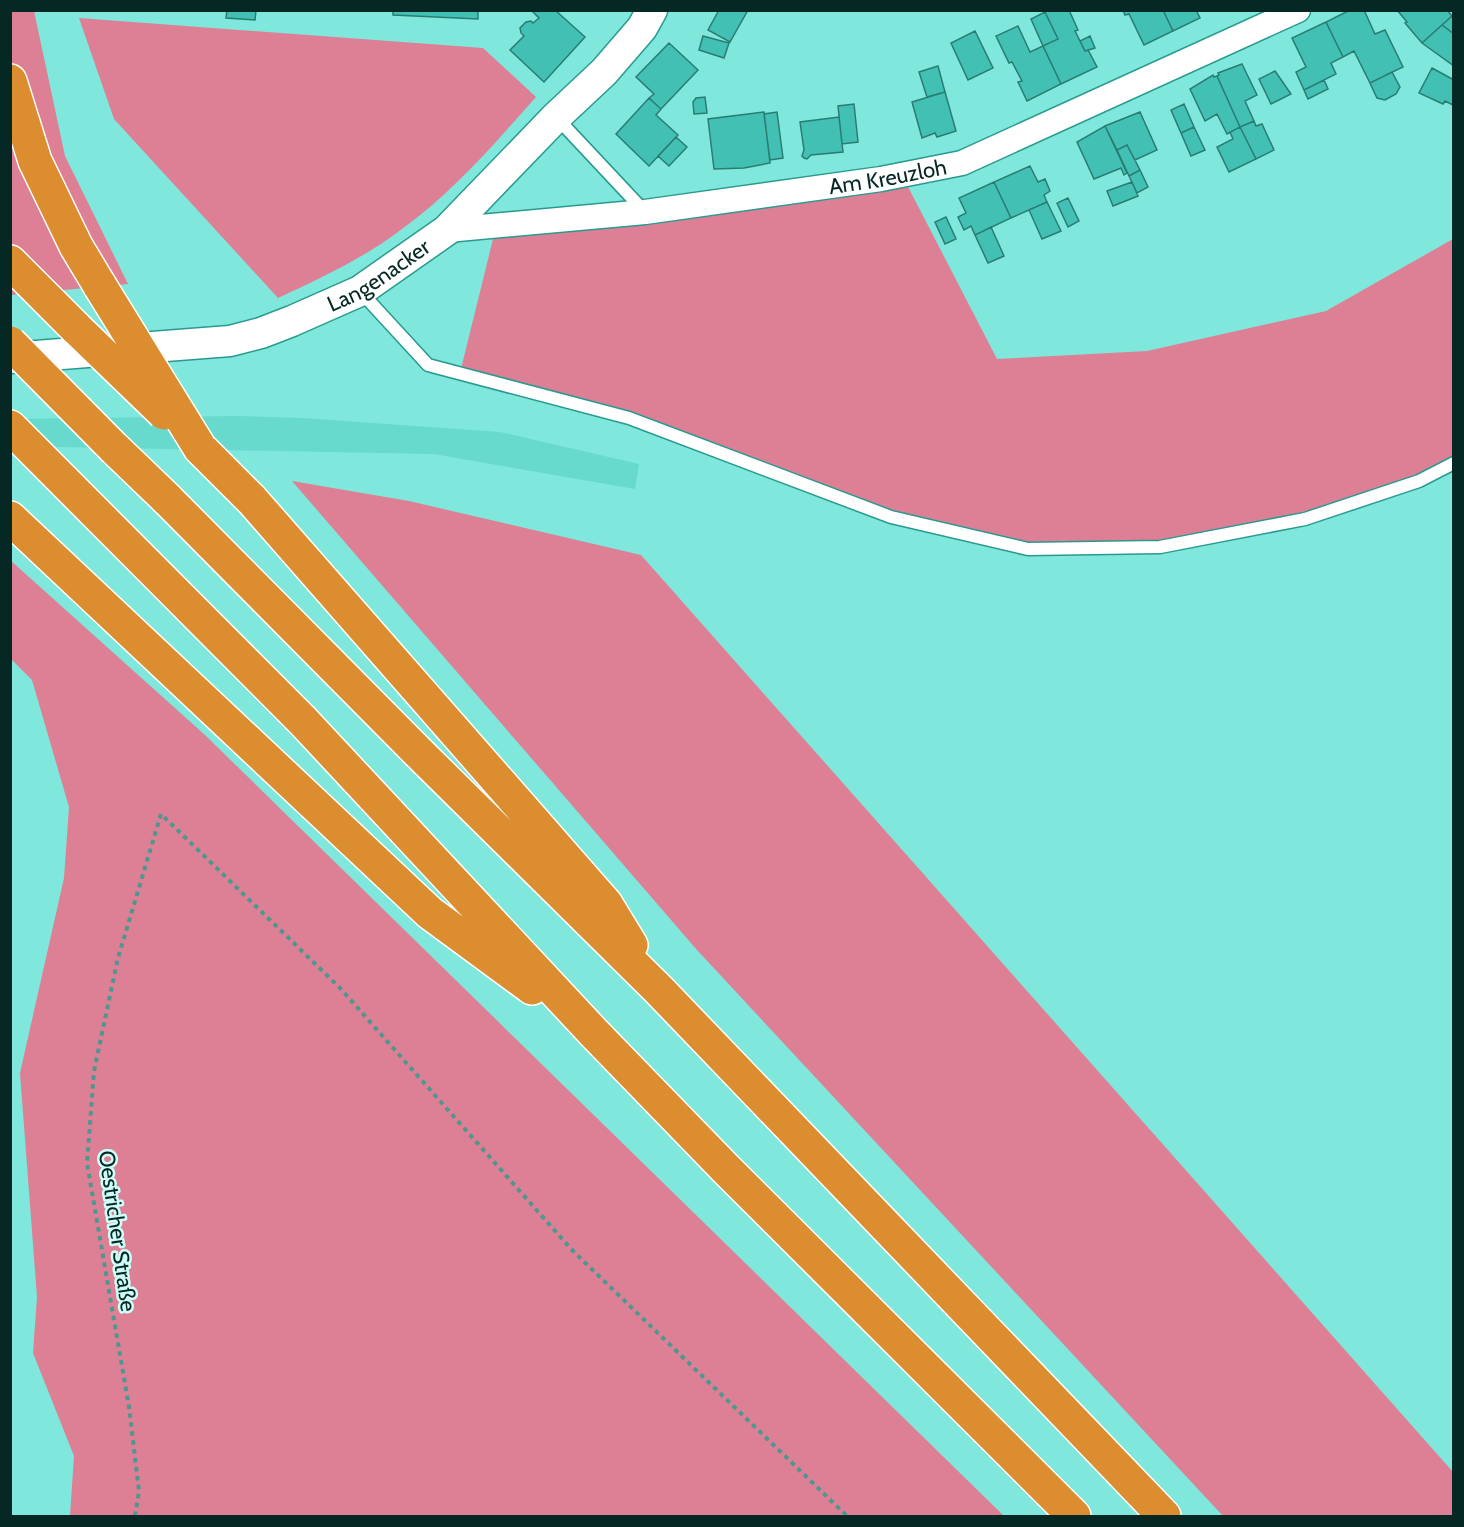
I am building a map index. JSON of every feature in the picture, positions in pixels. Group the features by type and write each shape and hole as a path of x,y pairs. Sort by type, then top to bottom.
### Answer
{"highway":[{"path":"10,81 35,161 76,246 200,448"},
{"path":"10,262 252,500 606,904 659,990"},
{"path":"10,344 659,990 1164,1516"},
{"path":"10,427 303,721 594,1033 726,1169 1074,1516"},
{"path":"10,518 430,913 594,1033"}],"street":[{"name":"Langenacker","path":"10,358 230,341 261,333 360,291 447,230 556,117 604,72 642,28 652,10"},
{"name":"Am Kreuzloh","path":"447,230 645,212 880,179 962,164 1298,10"}],"lane":[{"path":"556,117 645,212"},
{"path":"360,291 428,365 629,418 891,517 1028,549 1160,547 1305,519 1419,481 1454,463"}],"path":[{"name":"Oestricher Straße","path":"135,1516 139,1491 129,1407 87,1163 94,1071 118,957 161,814 340,988 572,1250 847,1516"}],"shaded area":[{"path":"11,11 34,11 65,156 128,284 11,295"},
{"path":"79,18 483,48 536,97 472,167 421,215 357,258 278,298 114,119"},
{"path":"903,177 997,359 1147,351 1326,311 1453,239 1453,461 1418,480 1304,518 1159,546 1026,547 891,517 629,416 460,373 494,235"},
{"path":"236,416 301,418 500,432 639,464 635,489 434,454 11,446 11,419"},
{"path":"292,481 409,501 641,555 1453,1472 1453,1516 1223,1516 697,950"},
{"path":"10,560 205,735 1004,1516 70,1516 74,1456 33,1353 37,1297 20,1073 64,878 69,807 32,680 11,659"}],"building":[{"path":"227,10 256,10 255,20 226,18"},
{"path":"393,10 478,10 478,19 393,15"},
{"path":"531,10 555,10 585,37 544,82 510,50 524,36 520,28 526,22 533,23 539,18"},
{"path":"719,10 748,10 730,42 708,30"},
{"path":"1069,10 1078,30 1075,31 1085,51 1088,50 1097,67 1061,84 1043,46 1058,39 1045,12"},
{"path":"1123,10 1163,10 1173,31 1144,45 1129,14 1125,15"},
{"path":"1163,10 1196,10 1200,18 1173,31"},
{"path":"1350,10 1364,10 1375,34 1385,30 1403,67 1370,83 1354,51 1343,57 1326,22"},
{"path":"1397,10 1447,10 1452,16 1422,43"},
{"path":"1045,12 1058,39 1043,46 1031,19"},
{"path":"1451,17 1454,18 1454,34 1442,25"},
{"path":"1326,22 1343,57 1331,63 1336,74 1304,90 1296,72 1306,67 1292,38"},
{"path":"1442,25 1454,34 1454,66 1422,43"},
{"path":"1018,26 1030,52 1043,46 1061,84 1027,101 1018,82 1022,81 1012,62 1009,63 996,36"},
{"path":"975,31 993,68 968,80 951,43"},
{"path":"703,36 729,43 724,58 699,50"},
{"path":"1090,36 1095,48 1085,51 1080,41"},
{"path":"669,43 698,70 661,109 649,98 654,94 636,77"},
{"path":"1242,64 1257,95 1245,101 1254,121 1240,127 1217,76 1218,73"},
{"path":"938,66 945,92 927,97 919,72"},
{"path":"1432,68 1454,80 1453,105 1445,101 1443,104 1419,93"},
{"path":"1275,71 1291,94 1271,104 1259,79"},
{"path":"1392,72 1400,87 1396,94 1385,100 1377,98 1370,83"},
{"path":"1213,75 1217,76 1240,127 1227,134 1217,114 1205,121 1190,89"},
{"path":"1324,80 1328,89 1308,99 1304,90"},
{"path":"945,92 956,131 937,137 935,133 922,138 912,102"},
{"path":"705,97 707,113 694,114 693,102 696,98"},
{"path":"649,98 661,109 656,115 678,135 649,166 616,134"},
{"path":"854,104 858,142 842,144 838,106"},
{"path":"1184,104 1194,127 1181,133 1171,110"},
{"path":"764,112 770,163 744,168 714,169 708,119"},
{"path":"777,112 783,158 770,160 764,114"},
{"path":"1140,112 1157,150 1135,160 1127,145 1117,150 1105,126"},
{"path":"839,117 843,152 811,155 807,159 804,158 800,122"},
{"path":"1254,121 1256,126 1262,124 1274,150 1256,159 1240,127"},
{"path":"1105,126 1127,173 1124,175 1121,168 1094,179 1077,142"},
{"path":"1194,127 1205,150 1191,156 1181,133"},
{"path":"1240,127 1256,159 1229,172 1217,147 1233,139 1230,132"},
{"path":"676,137 687,147 669,166 658,156"},
{"path":"1127,145 1140,170 1129,176 1117,150"},
{"path":"1030,166 1038,182 1045,179 1050,191 1044,195 1047,202 1011,218 994,182"},
{"path":"1140,170 1148,187 1137,193 1129,176"},
{"path":"994,182 1011,218 975,235 971,226 964,230 958,217 966,213 959,198"},
{"path":"1132,182 1138,196 1113,206 1107,191"},
{"path":"1068,198 1079,221 1068,227 1057,203"},
{"path":"1047,202 1061,231 1042,239 1029,210"},
{"path":"946,217 956,239 945,244 935,222"},
{"path":"991,227 1004,256 988,263 975,235"}]}
